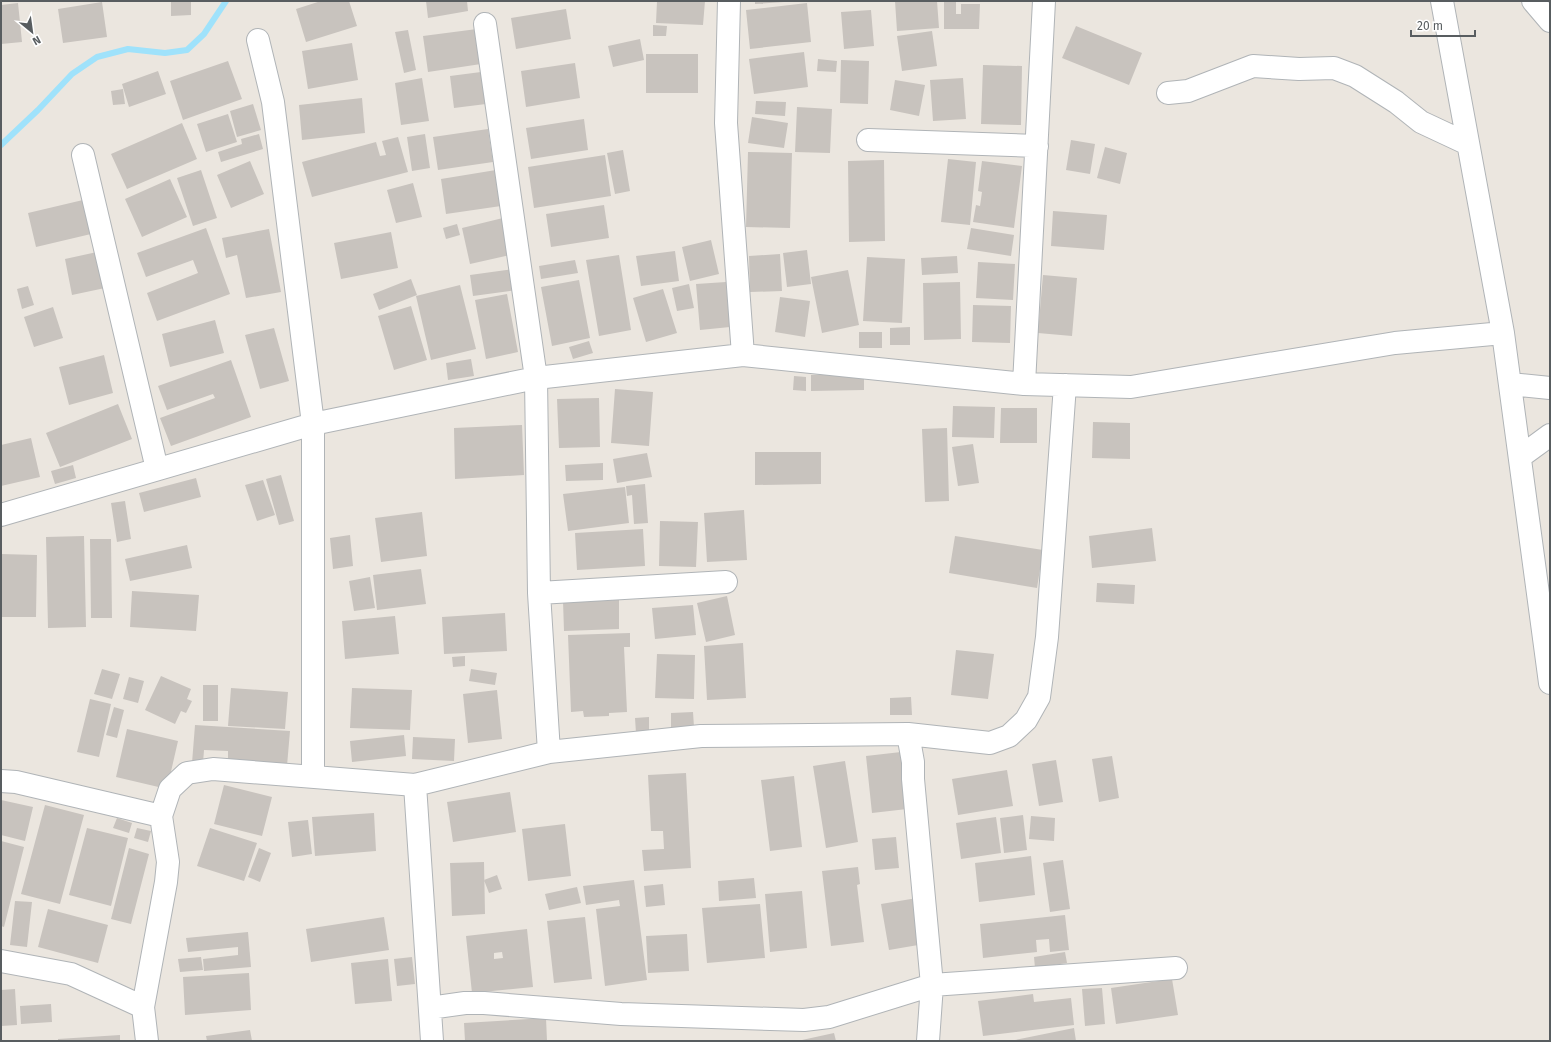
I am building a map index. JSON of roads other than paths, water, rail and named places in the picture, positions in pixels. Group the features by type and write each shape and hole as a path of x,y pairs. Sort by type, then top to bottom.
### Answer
{"street":[{"path":"729,1 726,122 743,355"},
{"path":"1024,384 1044,1"},
{"path":"1442,1 1503,333 1550,682"},
{"path":"1533,1 1550,21"},
{"path":"486,24 536,378 539,594 549,752"},
{"path":"258,40 273,102 313,424 313,776"},
{"path":"1168,93 1188,91 1223,76 1253,66 1299,69 1334,68 1356,76 1396,102 1421,122 1468,144"},
{"path":"868,140 1037,146"},
{"path":"83,155 157,469"},
{"path":"1,515 313,424 536,378 743,355 1024,384 1131,387 1395,343 1503,333"},
{"path":"1510,384 1550,388"},
{"path":"147,1041 143,1008 166,882 168,862 161,816 170,790 186,773 213,769 416,785 549,752 701,736 908,734 990,742 1008,736 1026,720 1039,697 1048,637 1065,385"},
{"path":"1520,457 1550,435"},
{"path":"539,594 726,582"},
{"path":"908,734 913,762 913,779 932,985 928,1041"},
{"path":"1,781 16,782 161,816"},
{"path":"416,785 432,1041"},
{"path":"1,961 71,974 143,1008"},
{"path":"430,1008 465,1003 484,1003 621,1014 804,1020 829,1017 932,985 1176,968"}],"waterway":[{"path":"1,145 38,110 72,74 97,57 128,49 165,53 187,50 204,34 226,1"}]}
